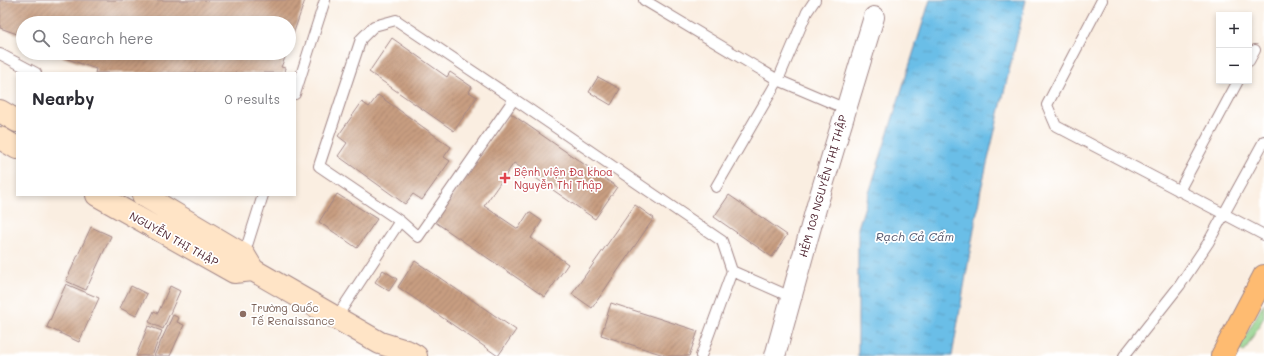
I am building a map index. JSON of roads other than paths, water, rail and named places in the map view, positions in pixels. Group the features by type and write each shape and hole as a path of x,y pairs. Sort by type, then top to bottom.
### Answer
{"main road":[{"path":"0,111 16,120"},
{"path":"0,138 16,147"},
{"name":"NGUYỄN THỊ THẬP","path":"99,196 234,272 248,263"},
{"name":"NGUYỄN THỊ THẬP","path":"144,196 336,318 383,350 409,352 416,356"},
{"path":"1222,356 1264,276"}],"street":[{"name":"HẺM 103 NGUYỄN THỊ THẬP","path":"775,356 817,205 874,18"}],"lane":[{"path":"296,91 325,0"},
{"path":"644,0 778,80 846,109"},
{"path":"716,187 778,80 807,12 815,0"},
{"path":"1102,0 1047,105 1056,126 1264,235"},
{"path":"514,99 418,237 400,222 319,166 361,39 374,26 396,20 514,99 722,241 732,270 701,356"},
{"path":"1252,56 1255,50"},
{"path":"0,54 34,72"},
{"path":"1179,191 1236,84"},
{"path":"1124,356 1180,285 1208,243 1264,141"},
{"path":"248,263 261,197"},
{"path":"336,318 400,222"},
{"path":"732,270 791,297"}],"water":[{"name":"Rạch Cả Cấm","path":"930,0 1026,0 981,189 952,356 858,356 858,228"}],"place":[{"name":"Bệnh viện Đa khoa Nguyễn Thị Thập","path":"505,178"},
{"name":"Trường Quốc Tế Renaissance","path":"243,314"}]}
